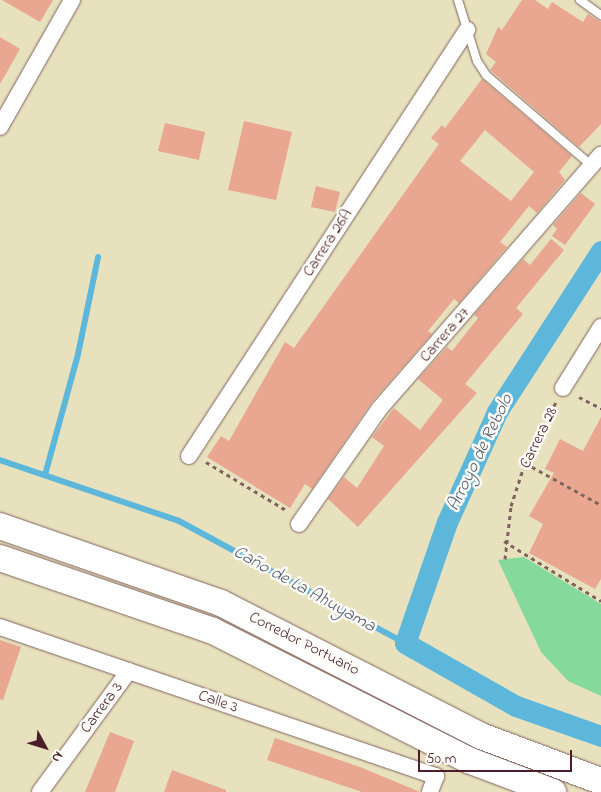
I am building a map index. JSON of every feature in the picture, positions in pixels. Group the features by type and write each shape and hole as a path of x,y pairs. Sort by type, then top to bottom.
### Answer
{"main road":[{"name":"Corredor Portuario","path":"0,526 221,602 470,730 601,781"},
{"name":"Corredor Portuario","path":"0,558 213,631 456,754 553,792"},
{"path":"456,754 470,730"}],"street":[{"path":"0,127 72,0"},
{"name":"Carrera 26A","path":"191,453 467,30"},
{"name":"Carrera 27","path":"304,517 380,408 596,160"},
{"name":"Carrera 28","path":"563,388 601,327"},
{"name":"Calle 3","path":"0,627 436,776 430,792"},
{"name":"Carrera 3","path":"40,792 129,672"}],"lane":[{"path":"458,0 467,30 486,75 596,160"},
{"path":"580,0 601,15"}],"path":[{"path":"563,388 601,408"},
{"name":"Carrera 28","path":"504,559 504,541 525,463 563,388"},
{"path":"191,453 216,470 284,509 304,517"},
{"path":"525,463 601,505"},
{"path":"504,541 601,601"}],"green space":[{"path":"524,557 601,604 601,696 568,681 541,652 498,560"}],"building":[{"path":"2,0 53,0 40,22"},
{"path":"522,0 535,0 548,9 552,2 583,22 588,14 601,22 601,124 579,147 490,70 496,62 486,54 498,27 502,30"},
{"path":"0,37 20,49 0,84"},
{"path":"482,79 572,156 559,172 565,180 537,213 529,206 500,242 507,247 459,303 454,299 428,331 432,334 372,402 312,489 305,484 290,508 207,457 221,436 229,441 285,342 294,348 439,144 431,138 442,125 445,128","holes":["485,130 534,172 511,201 460,161"]},
{"path":"244,121 292,132 276,200 228,190"},
{"path":"165,123 205,132 199,160 158,151"},
{"path":"316,186 340,192 335,212 311,207"},
{"path":"581,193 595,204 565,245 552,236 557,229 553,225"},
{"path":"551,239 564,250 516,308 523,314 465,384 477,393 358,527 328,499 344,477 357,488 384,446 372,437 394,408 420,430 443,400 418,379 447,347 452,351 478,318 474,315 523,259 530,265"},
{"path":"601,417 601,579 595,589 529,553 543,524 529,516 554,473 545,469 560,439 583,451"},
{"path":"0,640 21,647 3,700 0,699"},
{"path":"110,732 134,741 115,792 85,792"},
{"path":"275,738 360,767 420,792 362,792 267,760"},
{"path":"172,770 226,790 226,792 164,792"}],"waterway":[{"name":"Arroyo de Rebolo","path":"601,251 497,412 447,522 405,643 516,706 601,736"},
{"path":"45,475 78,354 98,257"},
{"name":"Caño de La Ahuyama","path":"0,460 179,521 405,643"}]}
